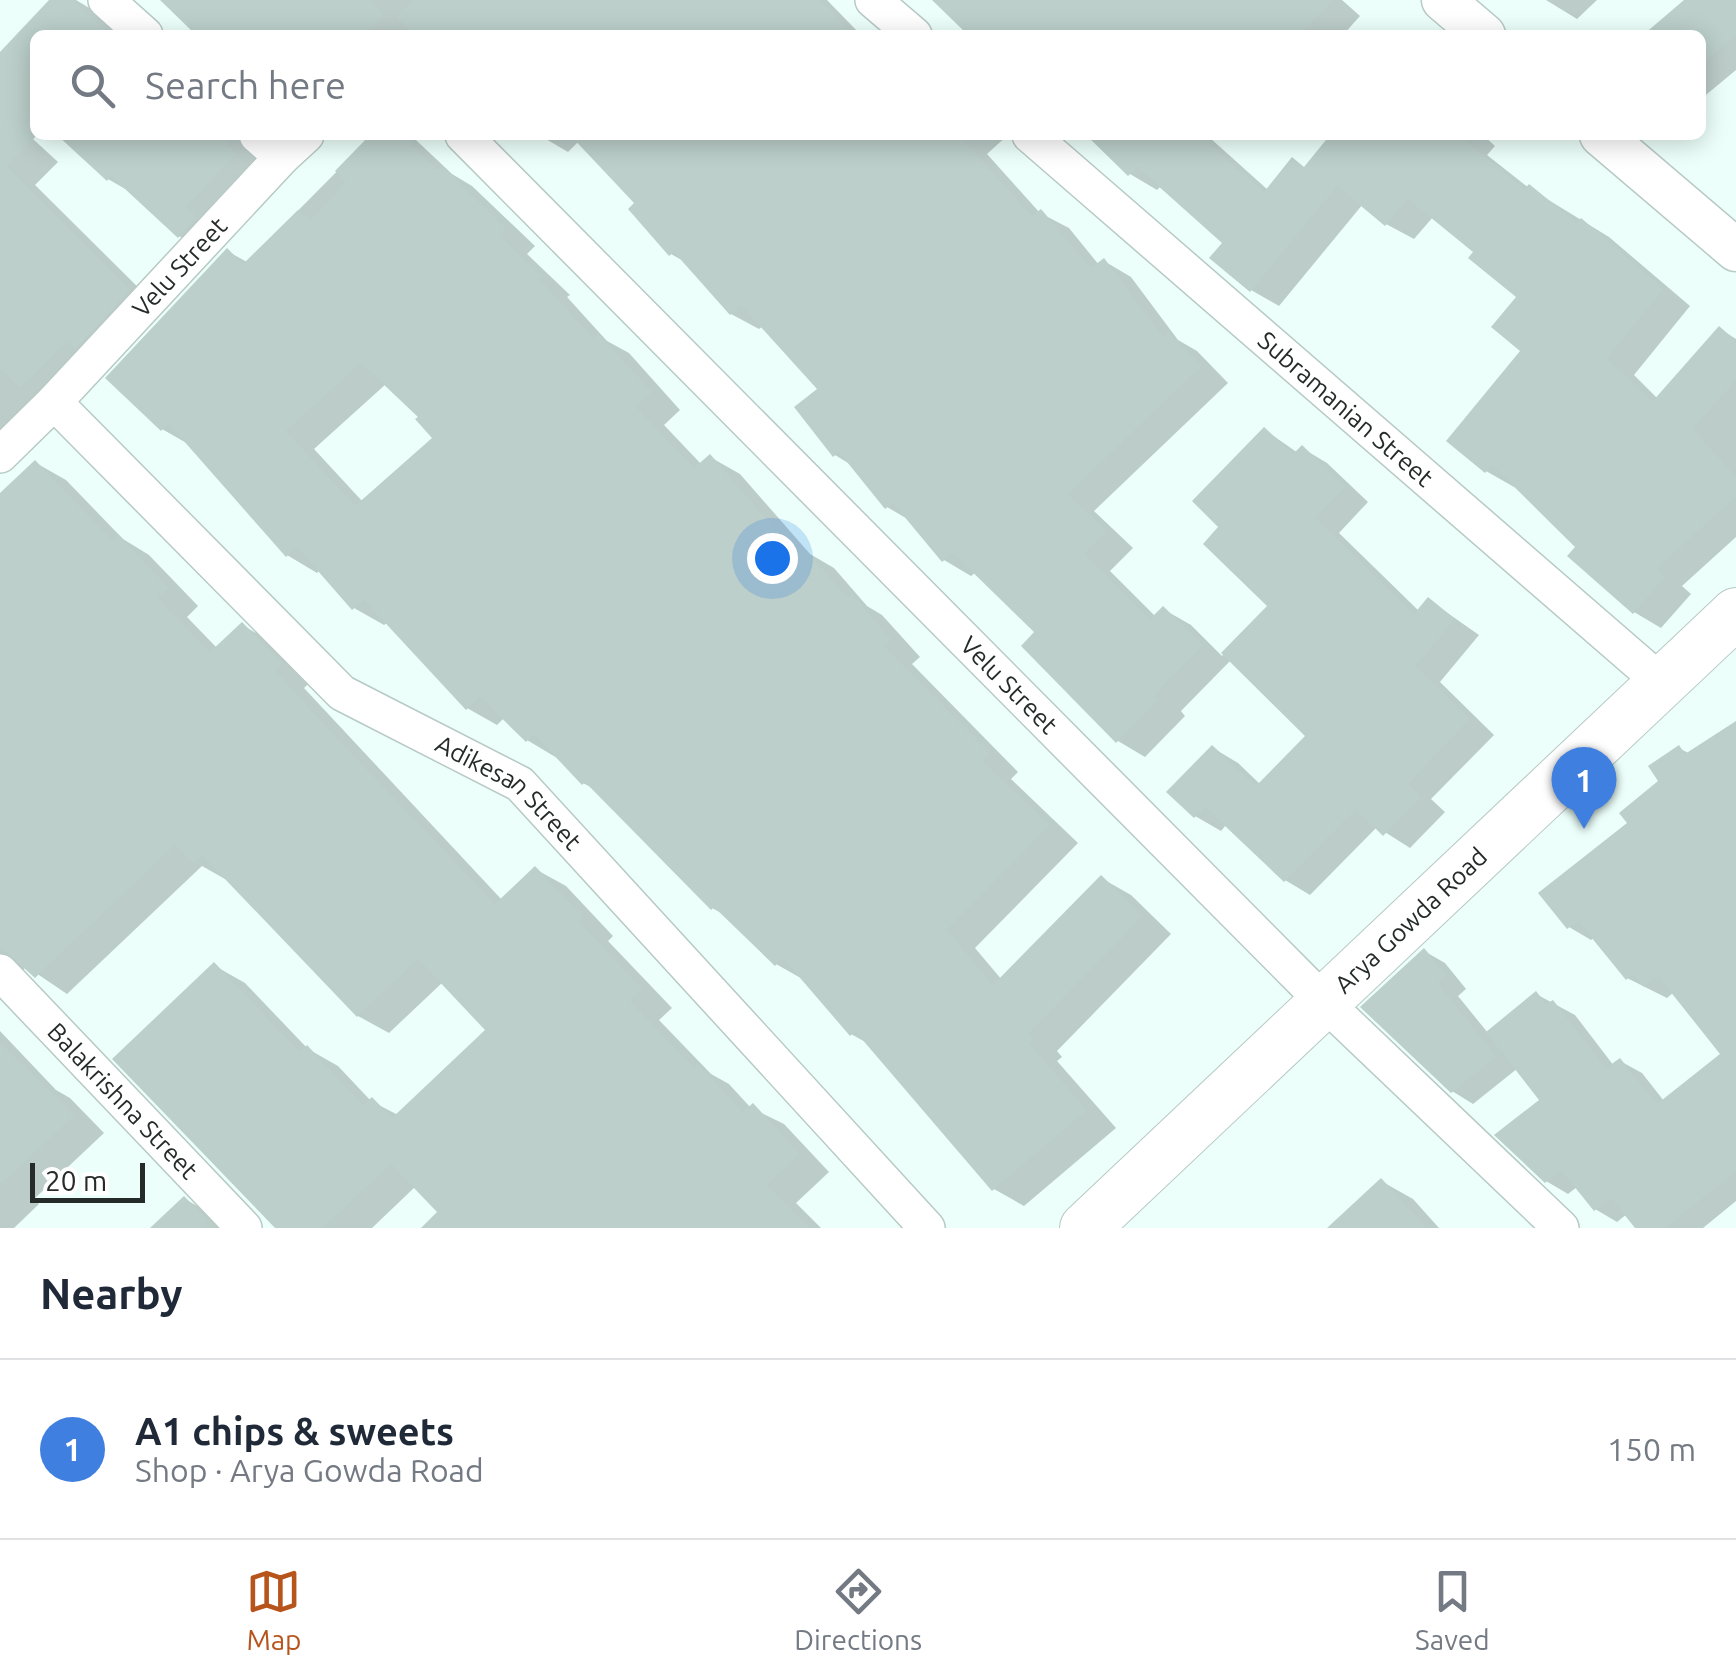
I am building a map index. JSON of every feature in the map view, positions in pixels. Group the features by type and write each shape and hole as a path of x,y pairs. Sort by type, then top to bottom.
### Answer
{"main road":[{"name":"Arya Gowda Road","path":"1085,1228 1736,614"}],"street":[{"path":"106,0 139,30"},
{"path":"873,0 908,30"},
{"path":"1443,0 1478,30"},
{"name":"Velu Street","path":"468,140 1323,1000 1561,1228"},
{"name":"Subramanian Street","path":"1036,140 1662,683"},
{"path":"1607,140 1736,250"},
{"name":"Velu Street","path":"0,455 54,402 281,142"},
{"name":"Adikesan Street","path":"54,402 342,693 520,784 927,1228"},
{"name":"Balakrishna Street","path":"0,972 244,1228"}],"building":[{"path":"49,0 73,0 105,30 30,30 32,140 6,166 130,290 75,349 67,342 20,388 0,369 0,52"},
{"path":"160,0 369,0 384,15 369,30 191,30"},
{"path":"414,0 819,0 849,30 409,30 397,17"},
{"path":"932,0 1333,0 1306,30 963,30"},
{"path":"1684,0 1736,0 1736,35 1706,61 1706,30 1649,30"},
{"path":"62,140 223,140 237,153 186,207 197,217 178,238 111,176 107,181"},
{"path":"365,140 407,140 438,170 442,166 506,228 499,235 542,276 539,279 593,338 598,333 652,392 636,407 694,468 710,454 797,554 804,548 848,598 852,594 891,639 884,646 990,753 983,761 1050,825 947,930 993,985 1101,875 1143,916 1029,1033 1034,1039 1029,1043 1087,1110 992,1191 855,1031 850,1036 783,958 775,966 714,907 711,910 534,734 526,742 480,697 466,710 364,600 352,610 297,547 286,557 168,423 161,431 105,378 227,248 243,264 298,210 310,220 346,182 335,171","holes":["361,363 418,417 415,419 432,438 355,506 286,431"]},
{"path":"575,140 964,140 1032,216 1041,209 1091,268 1104,258 1163,337 1169,332 1202,366 1068,494 1107,531 1084,554 1150,619 1163,606 1203,645 1155,694 1159,699 1116,743 1021,646 1034,632 953,553 942,562 893,503 885,509 839,452 833,457 794,407 817,389 741,305 730,315 674,252 669,256 628,209 634,203"},
{"path":"1091,140 1206,140 1264,192 1292,157 1304,167 1326,140 1464,140 1525,189 1529,184 1577,223 1581,218 1664,289 1607,358 1652,402 1719,326 1736,341 1736,380 1693,429 1736,477 1736,497 1656,569 1665,577 1633,614 1567,556 1575,547 1492,465 1485,473 1446,441 1520,351 1491,327 1516,297 1468,258 1473,252 1408,199 1385,226 1337,186 1250,292 1209,258 1222,243 1137,167 1128,176"},
{"path":"1264,427 1293,454 1302,445 1345,487 1315,517 1414,614 1428,597 1455,619 1416,666 1470,719 1408,784 1421,797 1383,836 1356,809 1284,882 1205,807 1194,818 1166,792 1212,745 1256,786 1305,736 1221,653 1267,606 1203,544 1218,527 1192,501"},
{"path":"35,460 112,540 118,534 169,588 158,598 210,652 242,622 282,663 275,670 495,904 535,866 584,917 579,922 643,989 630,1001 694,1067 698,1063 743,1112 753,1103 800,1154 767,1185 811,1228 421,1228 437,1212 391,1164 323,1228 275,1228 112,1059 214,962 300,1052 307,1045 363,1105 372,1097 392,1118 485,1030 418,959 357,1017 202,855 193,864 175,845 35,978 0,946 0,493"},
{"path":"1736,721 1736,1172 1665,1228 1635,1228 1611,1198 1594,1211 1561,1170 1545,1183 1494,1135 1539,1100 1486,1032 1536,991 1546,1004 1553,1000 1606,1068 1620,1058 1657,1104 1720,1054 1658,976 1644,987 1633,974 1626,980 1578,921 1567,929 1538,893 1627,823 1619,813 1658,781 1648,766 1679,745 1685,754"},
{"path":"1424,948 1447,976 1438,983 1497,1057 1451,1093 1360,1007"},
{"path":"0,1043 75,1115 0,1185"},
{"path":"1381,1178 1427,1228 1327,1228"},
{"path":"184,1196 207,1220 199,1228 150,1228"}],"place":[{"name":"A1 chips & sweets","path":"1584,829"}]}
